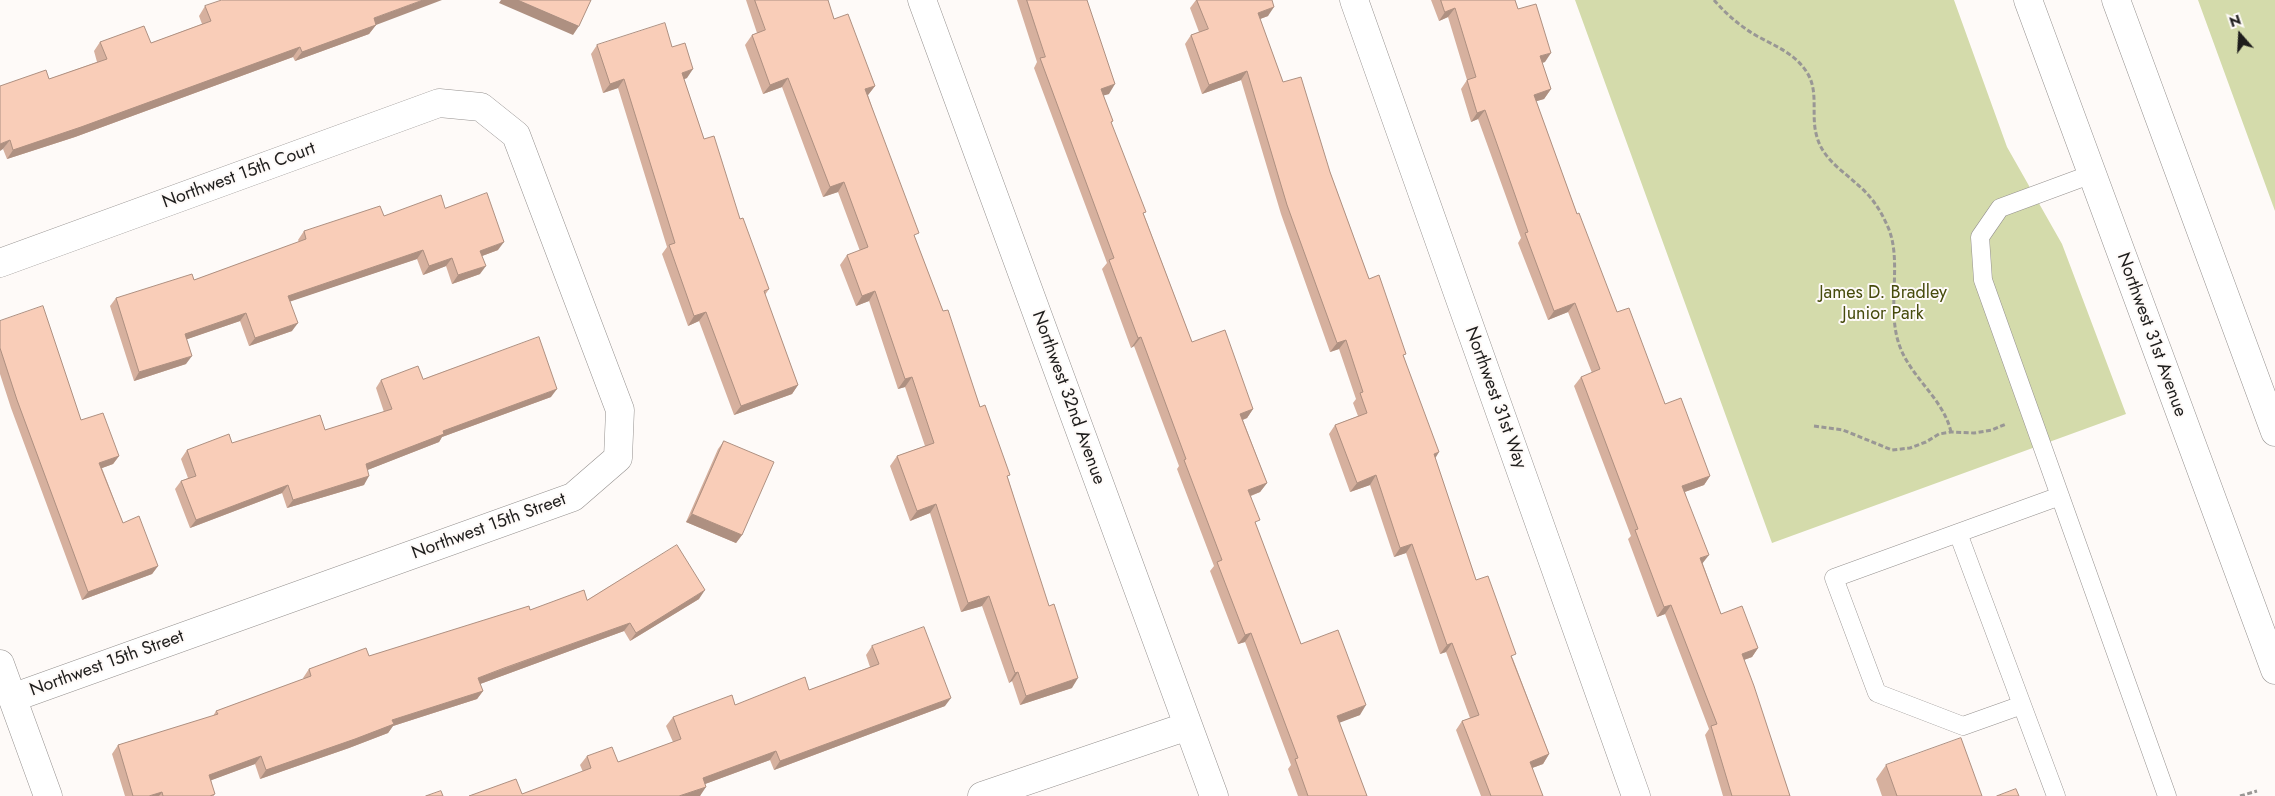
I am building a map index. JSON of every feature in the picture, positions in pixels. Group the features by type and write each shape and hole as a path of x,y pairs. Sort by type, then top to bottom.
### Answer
{"street":[{"name":"Northwest 32nd Avenue","path":"922,0 1214,796"},
{"name":"Northwest 31st Way","path":"1354,0 1636,796"},
{"name":"Northwest 31st Avenue","path":"2028,0 2275,670"},
{"path":"2116,0 2275,432"},
{"name":"Northwest 15th Court","path":"0,263 439,103 481,107"},
{"name":"Northwest 15th Street","path":"12,698 573,497 618,458 620,410 516,135 481,107"},
{"path":"0,664 48,796"},
{"path":"982,796 1188,726"}],"lane":[{"path":"2092,174 2000,208 1980,237 1983,280 2167,796"},
{"path":"2022,705 1963,726 1877,693 1834,578 2060,496"},
{"path":"1958,533 2056,796"}],"path":[{"path":"1714,0 1728,17 1791,54 1806,71 1815,90 1816,137 1826,156 1877,204 1888,227 1894,254 1893,317 1898,342 1908,366 1942,409 1951,432"},
{"path":"1814,426 1843,430 1892,450 1910,448 1926,442 1939,434 1951,432 1974,433 1992,430 2013,420"},
{"path":"2240,796 2257,790"}],"green space":[{"name":"James D. Bradley Junior Park","path":"1575,0 1954,0 2007,147 2062,244 2126,414 1772,543"},
{"path":"2198,0 2275,0 2275,211"}],"building":[{"path":"222,0 423,0 374,18 376,25 302,52 300,47 13,150 10,140 0,144 0,86 46,70 49,79 107,59 100,42 144,26 151,43 211,21 205,6"},
{"path":"518,0 591,0 579,26"},
{"path":"755,0 828,0 834,19 848,14 875,86 865,89 919,233 914,235 943,311 948,310 980,407 985,405 1010,475 1007,476 1049,606 1054,604 1078,678 1026,696 1018,672 1015,673 989,596 968,603 936,504 917,511 897,456 934,443 912,377 905,379 875,291 862,296 847,255 868,247 844,182 830,187 788,78 770,85 752,35 765,30"},
{"path":"1027,0 1087,0 1115,84 1101,89 1113,121 1111,122 1146,212 1143,213 1192,342 1225,330 1253,409 1240,414 1267,483 1248,490 1260,520 1255,522 1301,644 1338,630 1366,705 1337,716 1367,796 1308,796 1295,759 1298,758 1251,633 1245,635 1217,562 1222,560 1184,460 1186,459 1141,337 1138,338 1109,260 1114,258 1040,58 1045,57"},
{"path":"1197,0 1272,0 1274,7 1258,13 1283,82 1301,77 1330,172 1369,279 1379,275 1406,354 1403,355 1439,452 1434,454 1476,580 1488,576 1516,654 1511,656 1549,754 1530,762 1543,796 1491,796 1462,721 1479,715 1452,643 1447,645 1412,544 1400,548 1376,475 1357,483 1335,425 1367,413 1360,393 1363,392 1346,340 1337,343 1287,205 1247,71 1209,85 1191,35 1208,29"},
{"path":"1441,0 1515,0 1518,9 1536,4 1551,53 1540,56 1551,89 1534,95 1577,214 1579,213 1617,312 1629,308 1665,404 1681,398 1710,476 1682,486 1709,555 1700,558 1721,614 1742,606 1758,648 1742,654 1790,796 1732,796 1711,726 1717,724 1671,605 1664,607 1635,530 1638,529 1581,377 1600,369 1575,303 1554,311 1525,233 1528,232 1485,110 1477,113 1467,80 1476,77 1455,8 1445,12"},
{"path":"665,23 672,47 685,43 693,69 682,73 704,139 714,136 740,219 743,218 769,289 764,291 798,385 741,406 706,312 694,316 669,245 675,243 624,79 610,84 597,45"},
{"path":"487,193 504,242 480,251 486,266 458,275 452,258 429,266 423,250 288,296 298,323 255,338 246,313 185,334 192,356 139,372 116,298 192,274 194,280 306,239 304,231 380,206 384,216 441,195 445,208"},
{"path":"43,306 81,420 103,413 119,456 99,463 123,523 139,516 158,566 88,592 17,400 0,348 0,321"},
{"path":"539,337 557,389 443,431 444,434 366,464 369,476 293,500 288,485 196,520 181,481 196,476 187,450 229,434 232,443 320,415 325,430 392,409 381,380 418,366 423,379"},
{"path":"724,441 774,462 742,535 692,514"},
{"path":"677,545 705,590 636,633 630,623 504,668 478,678 483,691 392,720 394,724 266,770 261,756 209,775 215,794 210,796 163,796 162,792 149,796 133,796 118,745 218,714 216,711 311,676 309,669 366,648 369,656 529,606 530,610 584,590 587,600"},
{"path":"924,627 951,698 780,761 776,751 703,778 706,787 679,796 469,796 516,779 522,794 591,768 587,756 612,747 618,762 681,739 673,717 732,695 735,705 805,677 809,690 879,664 872,646"},
{"path":"1961,738 1982,796 1897,796 1886,765"},
{"path":"2016,789 2019,796 1997,796"},
{"path":"441,791 443,796 426,796"}]}
